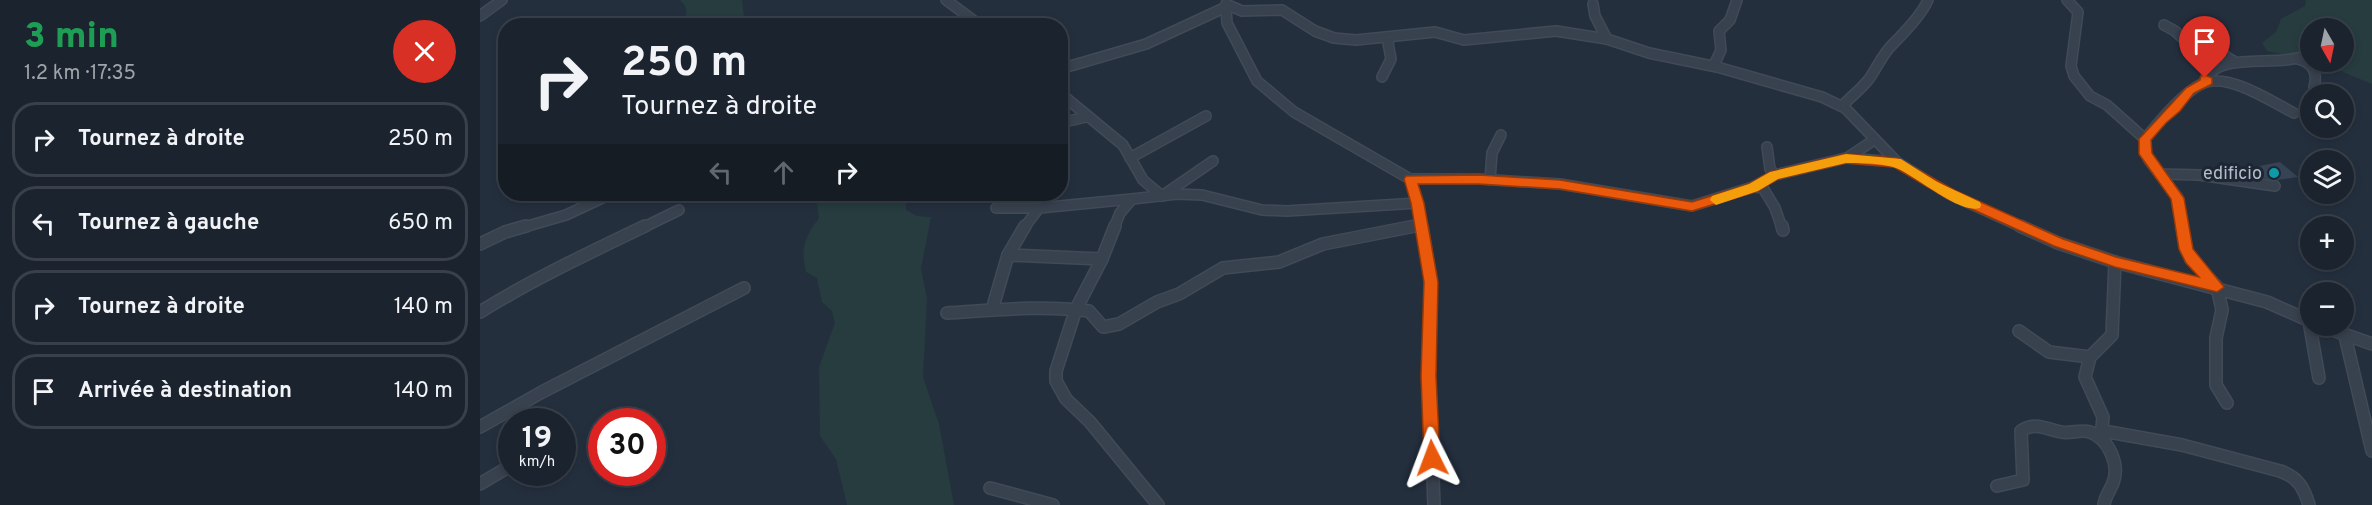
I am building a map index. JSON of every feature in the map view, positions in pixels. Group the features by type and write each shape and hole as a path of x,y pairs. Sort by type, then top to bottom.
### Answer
{"street":[{"path":"480,16 502,0"},
{"path":"946,0 970,18"},
{"path":"1717,67 1715,63 1721,50 1719,31 1730,20 1737,0"},
{"path":"1845,108 1845,103 1867,82 1877,68 1877,63 1899,39 1913,18 1923,12 1928,0"},
{"path":"2067,0 2078,12 2071,66 2074,76 2090,96 2107,105 2145,139 2146,154 2178,198 2186,249 2191,260 2217,287 2222,310 2216,338 2217,385 2227,403"},
{"path":"1223,4 1233,37 1257,81 1294,112 1410,179 1560,184 1692,206 1753,187 1775,175 1846,158 1865,148 1874,140"},
{"path":"1068,67 1146,45 1223,4 1242,11 1282,10 1315,31 1334,38 1356,40 1390,38 1435,32 1464,40 1477,40 1556,31 1607,39 1649,53 1717,67 1822,97 1845,108 1897,162 1949,194 2058,243 2115,262 2217,287 2267,303 2300,317"},
{"path":"1593,4 1594,16 1607,39"},
{"path":"2164,25 2175,31 2214,67"},
{"path":"2214,31 2211,35 2225,56 2232,60 2251,63 2298,59 2307,62 2316,73 2315,84"},
{"path":"1382,77 1391,59 1388,43 1390,38"},
{"path":"2208,81 2205,78 2206,74 2214,67 2232,60"},
{"path":"2145,139 2176,108 2190,90 2208,81 2220,81 2238,87 2294,113"},
{"path":"1068,100 1123,145 1143,180 1162,196"},
{"path":"1130,159 1206,116"},
{"path":"1068,121 1086,117"},
{"path":"1490,180 1492,153 1501,135"},
{"path":"1767,147 1770,169 1775,175"},
{"path":"1846,158 1897,162"},
{"path":"1162,196 1213,161"},
{"path":"2160,174 2199,175 2275,186"},
{"path":"1410,179 1418,203 1431,282 1429,376 1434,505"},
{"path":"1753,187 1762,188 1775,208 1783,230"},
{"path":"996,208 1039,208 1177,194 1202,195 1262,210 1287,211 1418,203"},
{"path":"1132,199 1120,213 1102,259 1076,309 1056,371 1056,381 1066,399 1090,422 1158,505"},
{"path":"480,244 506,232 566,215 596,201"},
{"path":"992,310 1010,246 1028,226 1039,208"},
{"path":"480,312 507,294 580,256 679,210"},
{"path":"947,313 1076,309 1089,311 1103,327 1119,324 1157,302 1179,294 1223,268 1279,262 1323,244 1420,225"},
{"path":"1008,255 1102,259"},
{"path":"2101,438 2103,417 2085,377 2090,357 2112,334 2115,262"},
{"path":"480,428 542,392 744,288"},
{"path":"2019,331 2040,349 2064,356 2073,353 2090,357"},
{"path":"2312,336 2319,378"},
{"path":"2372,344 2345,336 2372,451"},
{"path":"1997,486 2023,480 2021,431 2029,426 2040,425 2063,433 2084,430 2101,438 2109,447 2115,472 2104,505"},
{"path":"2101,438 2109,432 2138,435 2219,453 2294,476 2303,486 2309,505"},
{"path":"480,484 498,473"},
{"path":"990,488 1053,505"}],"green space":[{"path":"680,0 742,0 744,18 685,18 685,6"},
{"path":"2306,0 2372,0 2372,84 2343,72 2354,72 2354,18 2300,18 2300,58 2267,51 2262,43 2276,32 2281,19 2305,6"},
{"path":"817,201 906,201 906,210 917,216 931,217 921,268 927,299 923,377 939,424 954,505 847,505 836,459 820,436 819,367 835,323 832,311 822,302 817,278 806,272 804,264 805,243 819,218"}],"building":[{"name":"edificio","path":"2280,162 2298,177 2277,180 2258,177 2249,168"}],"slow traffic":[{"path":"1716,200 1753,187 1775,175 1846,158 1857,158 1897,162 1949,194 1975,205"}],"place":[{"name":"edificio","path":"2274,173"}],"route":[{"path":"1432,458 1429,376 1431,282 1418,203 1410,179 1560,184 1692,206 1753,187 1775,175 1846,158 1897,162 1949,194 2058,243 2115,262 2217,287 2191,260 2186,249 2178,198 2149,160 2146,154 2145,139 2176,108 2190,90 2208,81 2205,78"}]}
